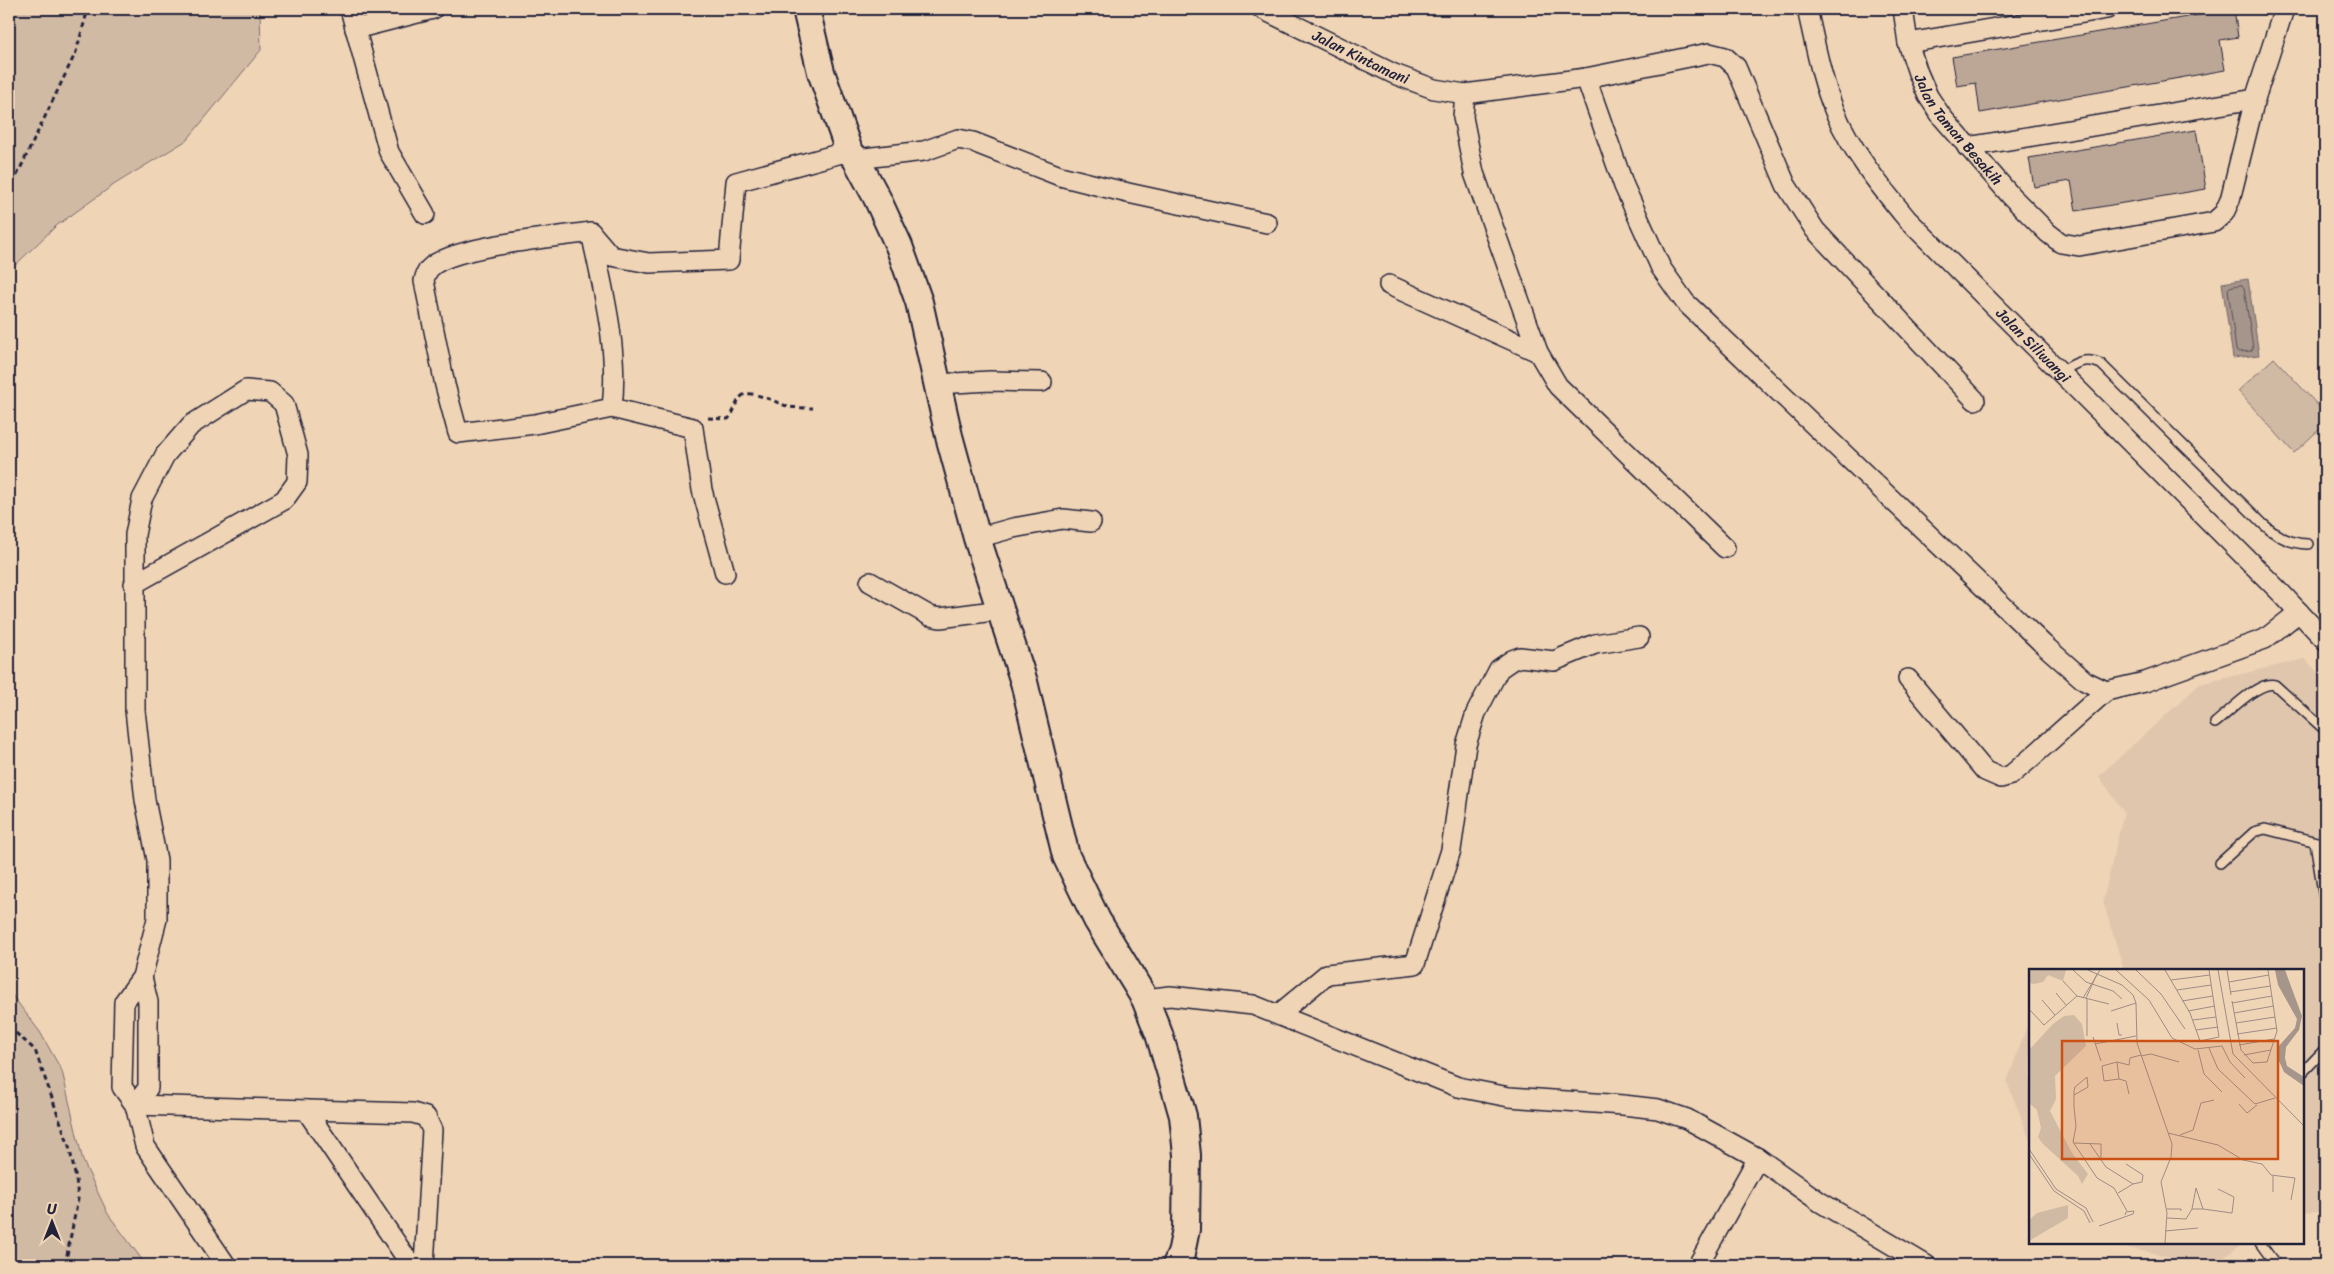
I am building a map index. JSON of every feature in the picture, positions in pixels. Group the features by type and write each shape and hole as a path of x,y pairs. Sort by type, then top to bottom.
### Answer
{"street":[{"path":"350,9 389,152 425,214"},
{"path":"355,29 432,9"},
{"path":"806,9 821,72 852,155 877,198 909,269 919,302 977,538 1024,682 1066,856 1097,920 1145,999 1159,1034 1174,1081 1184,1126 1187,1155 1186,1229 1181,1254 1176,1265"},
{"name":"Jalan Kintamani","path":"1262,9 1394,74 1434,89 1465,94 1586,78 1709,53 1725,57 1736,67 1786,185 1815,230 1975,400"},
{"name":"Jalan Siliwangi","path":"1807,9 1824,80 1835,112 1849,140 1873,177 1907,219 2325,640"},
{"name":"Jalan Taman Besakih","path":"1903,9 1908,42 1928,96 1967,147 2011,196 2048,233 2061,243 2079,246 2214,222 2224,213 2230,200 2255,99 2284,9"},
{"path":"1908,42 2107,9"},
{"path":"1586,78 1624,186 1662,268 1685,302 2044,645 2085,680 2106,691"},
{"path":"1465,94 1463,117 1474,173 1538,352 1558,386 1726,548"},
{"path":"1967,147 2255,99"},
{"path":"591,232 611,256 649,263 729,260 736,182 852,155 924,151 958,139 973,142 1060,176 1128,194 1267,223"},
{"path":"591,232 488,247 445,258 430,267 424,282 444,385 458,433 495,427 535,424 612,408 693,428 702,490 725,573"},
{"path":"591,232 610,318 615,384 612,408"},
{"path":"1389,285 1538,352"},
{"path":"938,384 990,380 1042,382"},
{"path":"134,584 284,500 297,482 298,455 284,404 270,392 246,390 191,424 165,455 142,499 135,536 134,584 135,710 145,800 157,860 157,920 142,977 124,1002 122,1086 135,1105 144,1146 226,1265"},
{"path":"977,538 1013,528 1062,519 1091,522"},
{"path":"870,582 930,616 940,618 1002,610"},
{"path":"1908,679 1985,772 2001,778 2011,775 2106,691 2145,682 2265,638 2299,612"},
{"path":"1279,1014 1327,974 1415,964 1451,850 1466,745 1476,713 1499,669 1520,657 1554,661 1595,644 1639,636"},
{"path":"135,1105 148,1088 148,1002 142,977"},
{"path":"1145,999 1170,996 1253,1005 1458,1087 1509,1097 1623,1105 1658,1110 1687,1119 1758,1158 1820,1202 1926,1265"},
{"path":"135,1105 413,1113 426,1117 432,1130 424,1265"},
{"path":"306,1110 411,1265"},
{"path":"1698,1265 1758,1158"}],"lane":[{"path":"2059,373 2083,360 2092,360 2101,364 2273,533 2295,544 2308,544"},
{"path":"2215,723 2256,690 2271,684 2275,685 2325,730"},
{"path":"2220,863 2254,832 2265,828 2325,844"},
{"path":"2315,842 2325,905"},
{"path":"2304,1071 2325,1049"},
{"path":"2261,1244 2276,1265"}],"path":[{"path":"9,192 76,52 88,9"},
{"path":"693,428 700,416 728,419 734,414 741,397 745,394 761,396 790,407 813,408"},
{"path":"9,1027 35,1050 69,1146 78,1199 65,1265"}],"shaded area":[{"path":"9,9 260,9 261,50 187,140 115,184 56,226 9,271"},
{"path":"2274,358 2325,413 2325,424 2294,453 2238,391"},
{"path":"2305,659 2325,680 2325,1211 2304,1213 2304,969 2124,969 2103,901 2124,812 2099,776 2200,684"},
{"path":"9,991 40,1032 62,1071 83,1161 108,1214 146,1265 9,1265"},
{"path":"2029,1021 2029,1137 2007,1082"},
{"path":"2112,1244 2243,1244 2220,1260 2188,1261"}],"water":[{"path":"2248,279 2259,355 2233,358 2222,283"}],"building":[{"path":"2234,9 2238,37 2220,40 2225,70 1980,113 1976,83 1957,86 1952,57"},
{"path":"2196,130 2206,189 2076,211 2071,181 2034,187 2029,158"}]}
